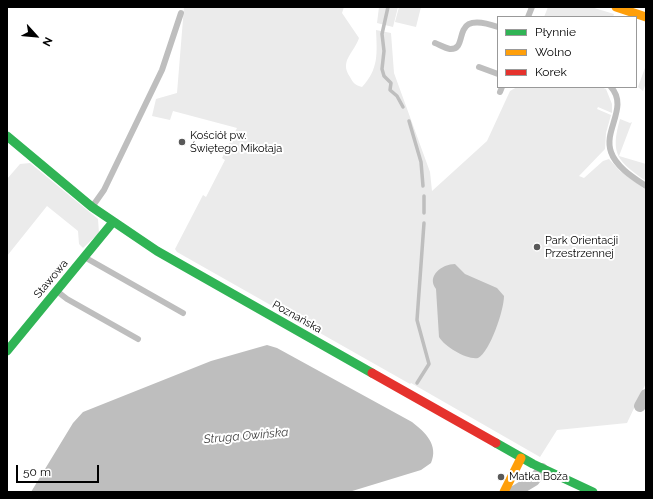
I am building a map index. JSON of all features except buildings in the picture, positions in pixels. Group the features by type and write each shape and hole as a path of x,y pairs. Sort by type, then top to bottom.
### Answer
{"main road":[{"path":"616,7 646,17"},
{"name":"Poznańska","path":"7,136 92,207 112,222 157,251 542,470 593,492"},
{"name":"Stawowa","path":"7,351 112,222"},
{"path":"504,492 522,458"}],"street":[{"path":"640,406 646,395"},
{"path":"514,492 534,480 542,470"}],"lane":[{"path":"92,207 107,185 162,70 181,13"},
{"path":"435,43 450,48 455,48 460,42 466,25 470,22 482,22 497,27"},
{"path":"479,67 497,74"},
{"path":"612,88 617,94 618,105 610,140 611,152 622,168 646,186"},
{"path":"85,257 183,313"},
{"path":"56,291 67,299 138,339"}],"shaded area":[{"path":"184,7 344,7 342,13 359,38 348,57 346,66 351,79 356,85 362,87 372,74 376,60 376,30 391,33 394,73 430,172 432,191 487,141 510,91 515,88 606,89 612,104 612,113 598,107 597,109 611,115 606,133 605,149 579,176 584,178 603,161 609,159 620,171 646,190 646,383 627,423 557,430 540,457 177,252 175,249 203,195 206,197 225,160 222,158 237,128 173,111 170,120 152,116 156,99 177,93"},
{"path":"379,7 398,7 393,27 377,23"},
{"path":"399,7 421,7 416,27 395,22"},
{"path":"548,7 591,7 614,14 613,16 544,16"},
{"path":"646,65 646,83 643,91 638,87"},
{"path":"620,119 630,123 632,122 619,156 646,164 646,181 628,168 618,156 616,141"},
{"path":"30,163 98,219 99,233 83,248 79,244 78,231 47,206 7,256 7,179 20,164"}],"water":[{"path":"455,264 465,274 497,288 504,296 502,311 496,330 487,348 478,358 462,355 451,349 439,337 436,289 433,284 434,275 441,268"},
{"path":"267,345 277,348 412,422 422,430 432,445 433,456 431,463 421,470 349,492 31,492 73,423 83,412 211,361"}],"waterway":[{"name":"Struga Owińska","path":"388,7 382,34 384,51 382,69 384,76 391,83 390,90 397,96 403,107"},
{"name":"Struga Owińska","path":"409,121 421,162 423,186"},
{"name":"Struga Owińska","path":"424,196 424,213"},
{"name":"Struga Owińska","path":"417,383 429,364 417,320 424,223"}],"traffic: fast":[{"path":"7,136 92,207 157,251 372,373"},
{"path":"7,351 113,222"},
{"path":"496,443 533,464 593,492"}],"traffic: slow":[{"path":"616,7 646,17"},
{"path":"504,492 521,458"}],"traffic: jam":[{"path":"372,373 496,443"}],"place":[{"name":"Kościół pw. Świętego Mikołaja","path":"182,142"},
{"name":"Park Orientacji Przestrzennej","path":"537,247"},
{"name":"Matka Boża","path":"501,477"}]}
